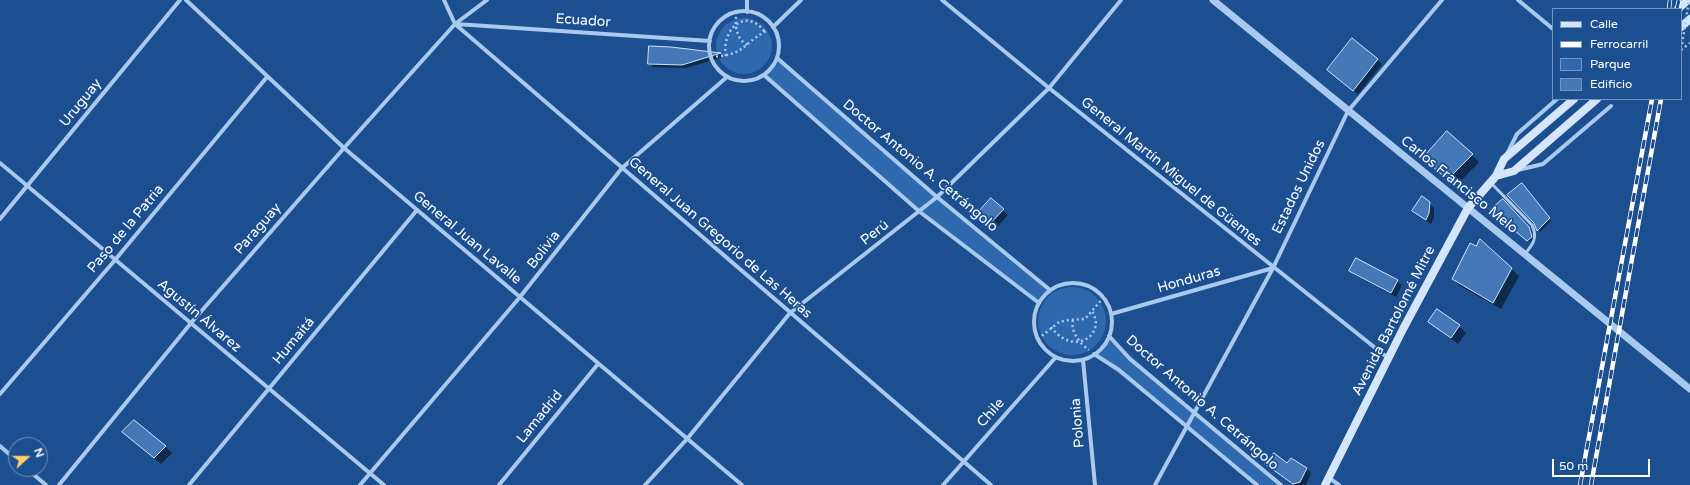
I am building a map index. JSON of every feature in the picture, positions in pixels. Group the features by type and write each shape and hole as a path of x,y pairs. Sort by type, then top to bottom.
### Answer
{"main road":[{"path":"1679,8 1689,0"},
{"path":"1682,25 1690,19"},
{"name":"Avenida Bartolomé Mitre","path":"1327,481 1468,208 1493,179 1504,159 1573,100"},
{"path":"1493,179 1514,170 1596,100"}],"street":[{"name":"Uruguay","path":"0,219 180,0"},
{"name":"General Juan Lavalle","path":"186,0 344,148 742,485"},
{"name":"General Juan Gregorio de Las Heras","path":"444,0 455,24 962,462 991,485"},
{"name":"Paraguay","path":"59,485 191,323 344,148 455,24 487,0"},
{"path":"747,0 747,12"},
{"path":"773,27 801,0"},
{"name":"General Martín Miguel de Güemes","path":"942,0 1273,268 1389,359"},
{"name":"Perú","path":"646,485 687,439 790,313 920,212 937,197 1049,88 1121,0"},
{"name":"Carlos Francisco Melo","path":"1213,0 1690,389"},
{"name":"Estados Unidos","path":"1155,485 1273,268 1348,111 1442,0"},
{"path":"1518,0 1552,28"},
{"path":"737,12 747,12 757,14 766,19 773,27 779,48 777,58 772,68 764,75 745,81 727,77 718,70 711,57 710,41 713,31 719,22 727,16 737,12"},
{"name":"Ecuador","path":"455,24 710,41"},
{"name":"Doctor Antonio A. Cetrángolo","path":"777,58 937,197 1050,290"},
{"path":"764,75 920,212 1038,303"},
{"name":"Paso de la Patria","path":"0,394 116,260 267,77"},
{"name":"Bolivia","path":"360,485 520,298 622,168 727,77"},
{"path":"1504,159 1517,134 1556,100"},
{"path":"1514,170 1543,164 1612,106"},
{"name":"Agustín Álvarez","path":"0,163 384,485"},
{"name":"Humaitá","path":"188,485 416,210"},
{"name":"Honduras","path":"1111,314 1273,268"},
{"path":"1073,283 1086,285 1096,291 1103,298 1111,314 1112,324 1110,336 1103,346 1094,354 1083,360 1069,361 1056,357 1045,350 1038,340 1034,328 1034,315 1038,303 1050,290 1061,285 1073,283"},
{"name":"Doctor Antonio A. Cetrángolo","path":"1110,336 1130,359 1281,485"},
{"name":"Doctor Antonio A. Cetrángolo","path":"1094,354 1119,370 1257,485"},
{"name":"Chile","path":"943,485 1056,357"},
{"name":"Polonia","path":"1083,360 1095,485"},
{"name":"Lamadrid","path":"499,485 598,364"},
{"path":"0,446 8,453"},
{"path":"36,477 46,485"},
{"path":"1327,481 1339,485"}],"lane":[{"path":"1493,179 1532,225 1536,233 1535,241 1525,255"}],"path":[{"path":"1682,44 1689,0"},
{"path":"737,12 736,24 740,39 747,45"},
{"path":"726,56 725,41 728,33 736,24 750,22 756,24 764,31"},
{"path":"711,57 735,54 764,31 773,27"},
{"path":"1682,49 1690,43"},
{"path":"1038,340 1051,327 1059,322 1085,319 1103,298"},
{"path":"1051,327 1061,338 1069,342 1081,342 1086,339 1095,328 1096,321 1092,311"},
{"path":"1073,320 1073,329 1081,342 1094,354"}],"green space":[{"path":"738,18 750,18 760,22 768,30 772,40 772,52 768,62 760,70 750,74 738,74 728,70 720,62 716,52 716,40 720,30 728,22"},
{"path":"777,58 937,197 1050,290 1039,303 920,212 764,75"},
{"path":"1072,287 1085,290 1096,297 1103,308 1106,321 1103,334 1096,345 1085,352 1072,355 1059,352 1048,345 1041,334 1038,321 1041,308 1048,297 1059,290"},
{"path":"1109,336 1195,413 1280,485 1258,485 1094,354 1103,347"}],"building":[{"path":"1352,38 1378,59 1353,91 1327,70"},
{"path":"649,46 721,53 682,65 648,64"},
{"path":"1447,131 1473,154 1452,175 1447,177 1442,175 1423,158"},
{"path":"1522,183 1550,218 1537,231 1534,223 1507,195"},
{"path":"1422,196 1430,202 1429,213 1426,220 1412,211"},
{"path":"991,198 1004,209 987,227 975,216"},
{"path":"1503,199 1529,227 1532,237 1527,241 1490,210"},
{"path":"1480,239 1512,268 1493,303 1452,279 1470,243 1476,246"},
{"path":"1356,258 1398,280 1391,293 1349,271"},
{"path":"1437,309 1460,325 1451,338 1428,322"},
{"path":"134,420 166,446 154,458 122,432"},
{"path":"1274,453 1287,463 1291,458 1307,468 1300,482 1293,484 1265,464"}],"railway":[{"path":"1669,8 1670,0"},
{"path":"1677,8 1679,0"},
{"path":"1580,485 1652,100"},
{"path":"1591,485 1661,100"}]}
